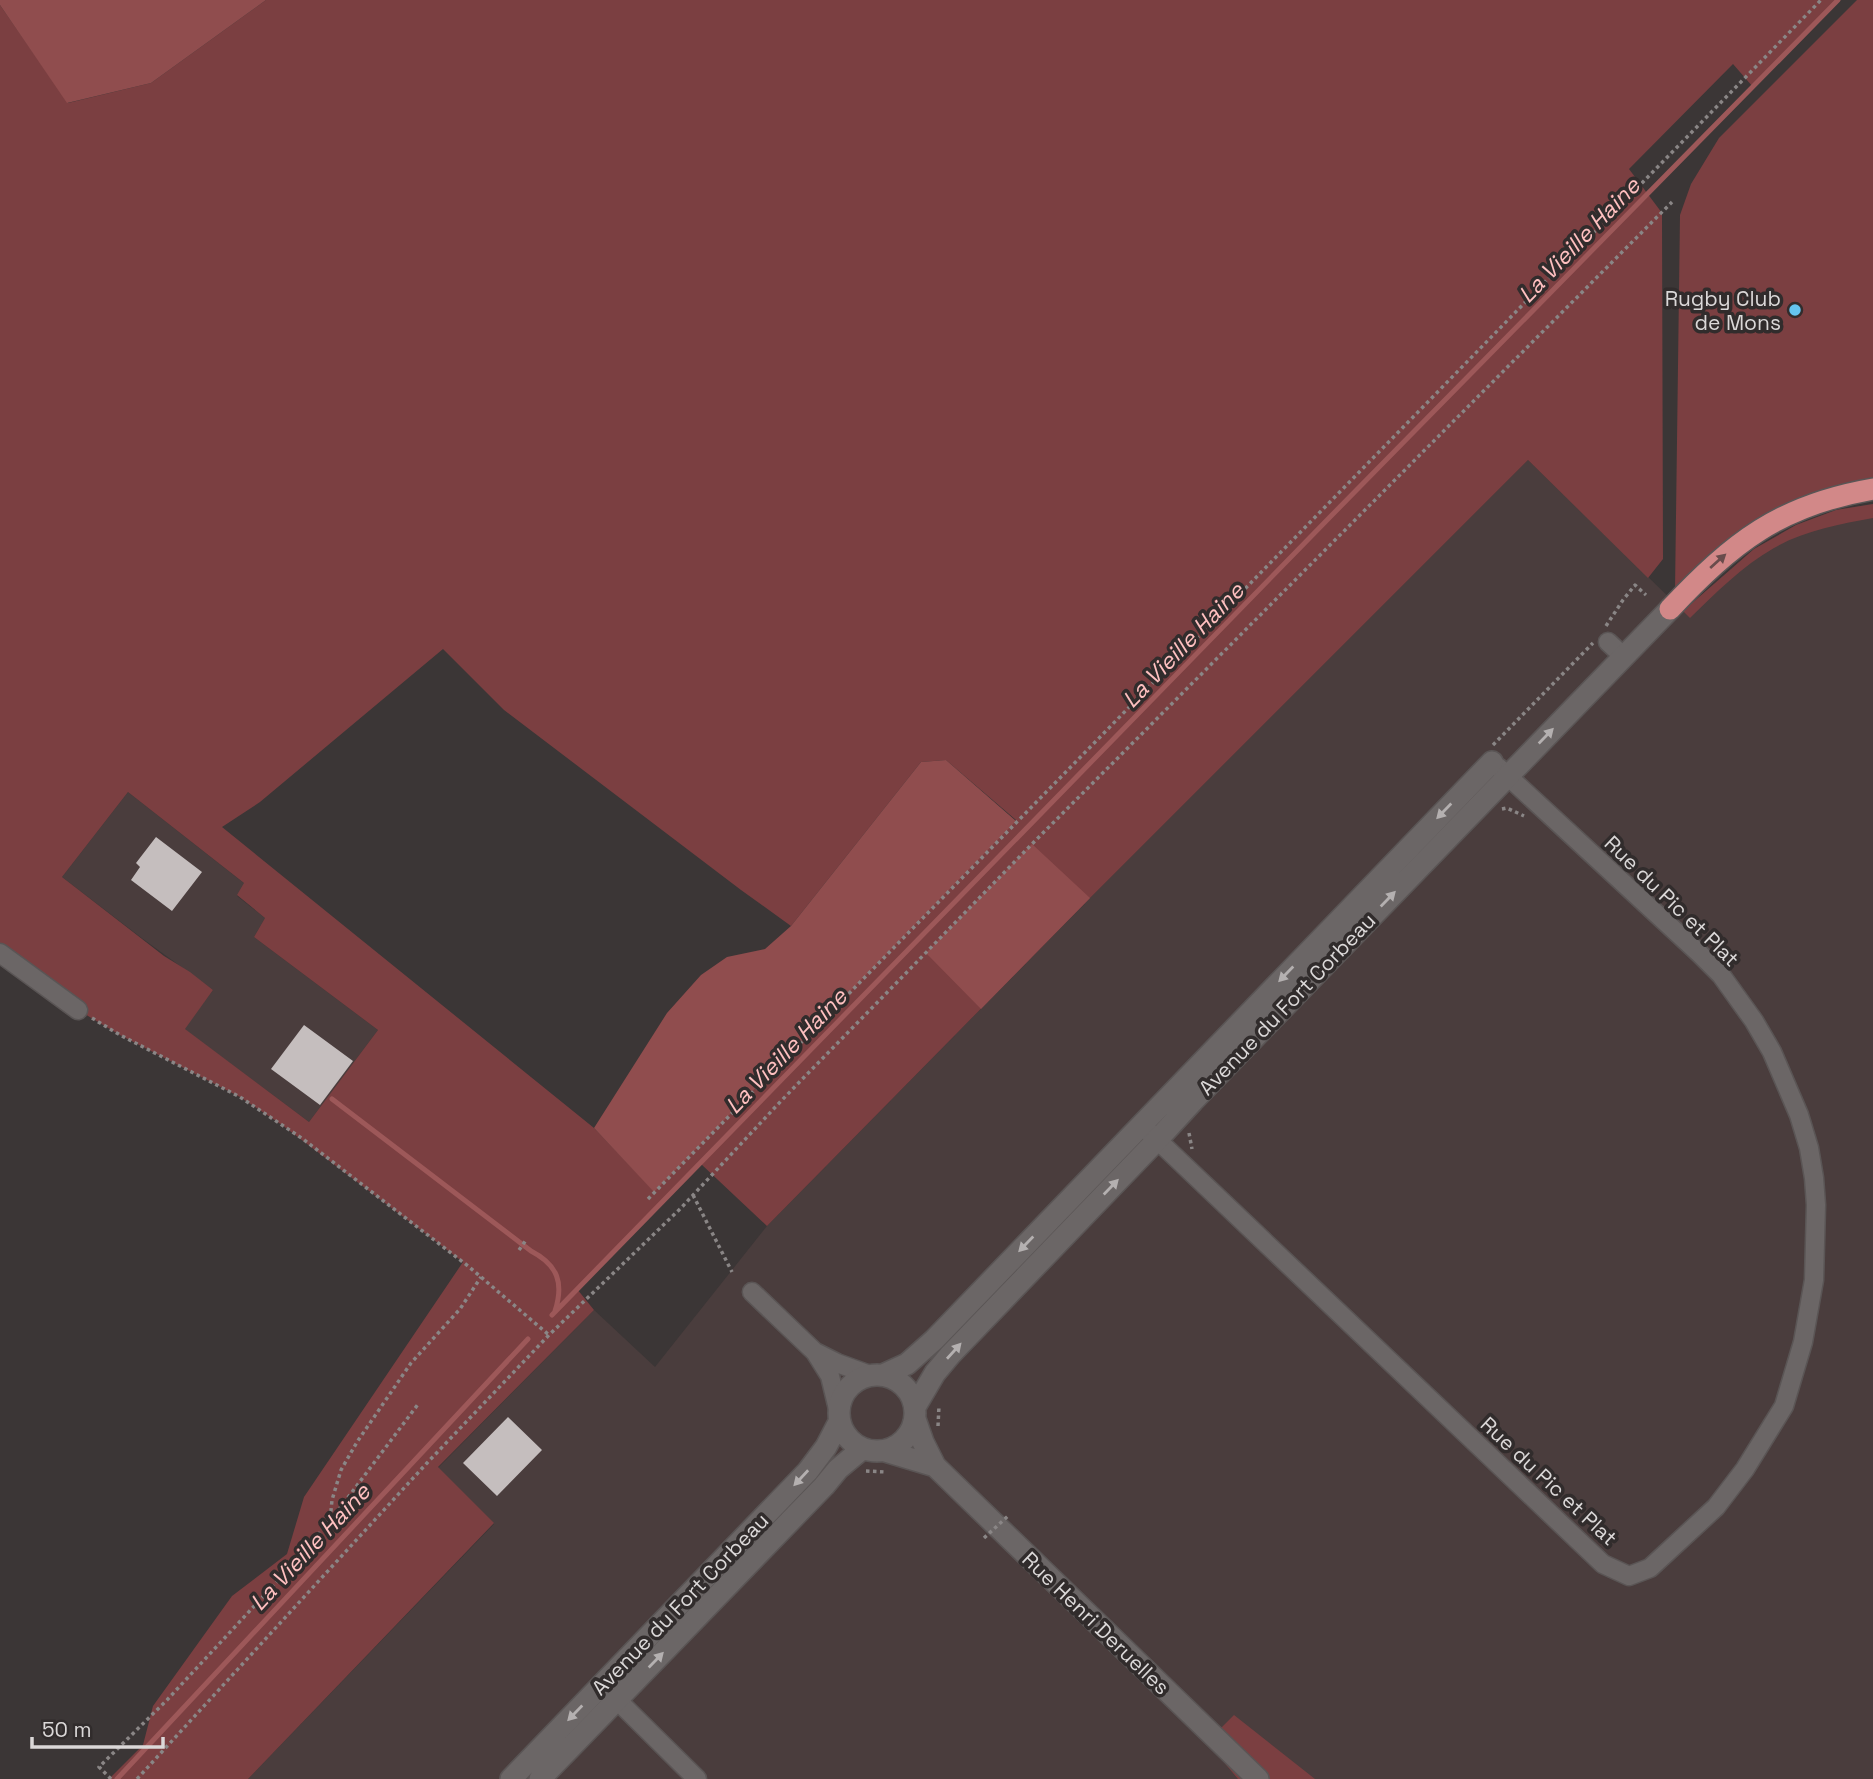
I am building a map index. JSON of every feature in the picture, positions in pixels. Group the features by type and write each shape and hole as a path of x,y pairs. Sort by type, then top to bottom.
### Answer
{"highway":[{"path":"1670,609 1724,556 1759,529 1805,507 1840,495 1873,489"}],"street":[{"name":"Avenue du Fort Corbeau","path":"876,1375 907,1364 934,1340 1141,1125 1500,769 1616,649 1670,609"},
{"name":"Avenue du Fort Corbeau","path":"915,1413 935,1373 950,1355 1158,1139 1500,769"},
{"name":"Rue du Pic et Plat","path":"1141,1125 1603,1564 1629,1576 1650,1568 1716,1507 1745,1469 1784,1406 1803,1342 1814,1280 1816,1205 1809,1148 1799,1115 1772,1052 1754,1021 1721,975 1500,769"},
{"path":"0,953 78,1010"},
{"path":"752,1292 816,1352 837,1363 895,1379 905,1386 912,1396 915,1413 912,1430 905,1439 896,1447 885,1451 862,1449 852,1443 844,1433 830,1376 816,1352"},
{"path":"839,1415 841,1397 848,1387 876,1375"},
{"name":"Rue Henri Deruelles","path":"915,1413 923,1442 935,1466 1258,1779"},
{"name":"Avenue du Fort Corbeau","path":"540,1779 610,1693 807,1471 826,1447 839,1415"},
{"name":"Avenue du Fort Corbeau","path":"511,1779 610,1693 824,1486 838,1469 862,1449"},
{"name":"Rue Henri Deruelles","path":"885,1451 935,1466"},
{"path":"610,1693 698,1779"}],"path":[{"path":"648,1199 1821,0"},
{"path":"137,1779 427,1463 549,1335 693,1195 1013,864 1672,202"},
{"path":"78,1010 120,1035 240,1097 303,1139 481,1277 549,1335"},
{"path":"693,1195 732,1272"},
{"path":"519,1250 526,1240"},
{"path":"330,1521 332,1500 341,1469 357,1442 411,1363 460,1309 481,1277"},
{"path":"111,1779 99,1768 167,1700 297,1560 330,1521 419,1403"},
{"path":"984,1538 1008,1516"}],"shaded area":[{"path":"0,0 266,0 151,83 67,103 0,5"},
{"path":"266,0 1838,0 1753,87 1733,64 1629,169 1662,213 1663,559 1648,578 1528,460 767,1226 701,1164 577,1289 594,1310 438,1467 494,1523 248,1779 109,1779 143,1745 153,1706 232,1596 287,1554 304,1497 463,1262 282,1125 240,1097 120,1035 78,1010 0,953 0,5 68,103 151,83","holes":["443,649 504,710 791,926 921,762 946,760 1016,820 654,1191 594,1128 222,827 260,802","128,792 244,883 237,895 265,918 254,937 378,1030 309,1122 185,1029 213,990 164,956 62,877"]},
{"name":"Rugby Club de Mons","path":"1857,0 1873,0 1873,479 1808,497 1754,521 1722,545 1675,591 1680,215 1691,184 1719,138"},
{"path":"1528,460 1683,611 1754,549 1796,525 1836,510 1873,504 1873,1779 248,1779 494,1524 438,1468 594,1310 655,1367 767,1226"},
{"path":"1873,504 1873,518 1822,529 1785,542 1740,571 1690,618 1683,611 1754,549 1796,525 1836,510"},
{"path":"946,760 1016,821 654,1192 594,1128 667,1013 701,975 727,957 765,949 791,926 921,762"},
{"path":"128,792 245,884 237,896 265,918 254,937 378,1030 309,1122 184,1029 213,990 62,877"},
{"path":"1032,844 1090,898 981,1009 926,953"},
{"path":"1234,1715 1315,1779 1238,1779 1207,1742"}],"building":[{"path":"156,837 202,872 172,911 131,880 140,867 136,863"},
{"path":"304,1025 353,1061 320,1105 271,1069"},
{"path":"508,1417 542,1450 497,1496 463,1463"}],"waterway":[{"name":"La Vieille Haine","path":"552,1315 1838,0"},
{"path":"332,1099 547,1262 557,1276 559,1292 555,1311"},
{"name":"La Vieille Haine","path":"117,1779 528,1339"}],"place":[{"name":"Rugby Club de Mons","path":"1795,310"}]}
